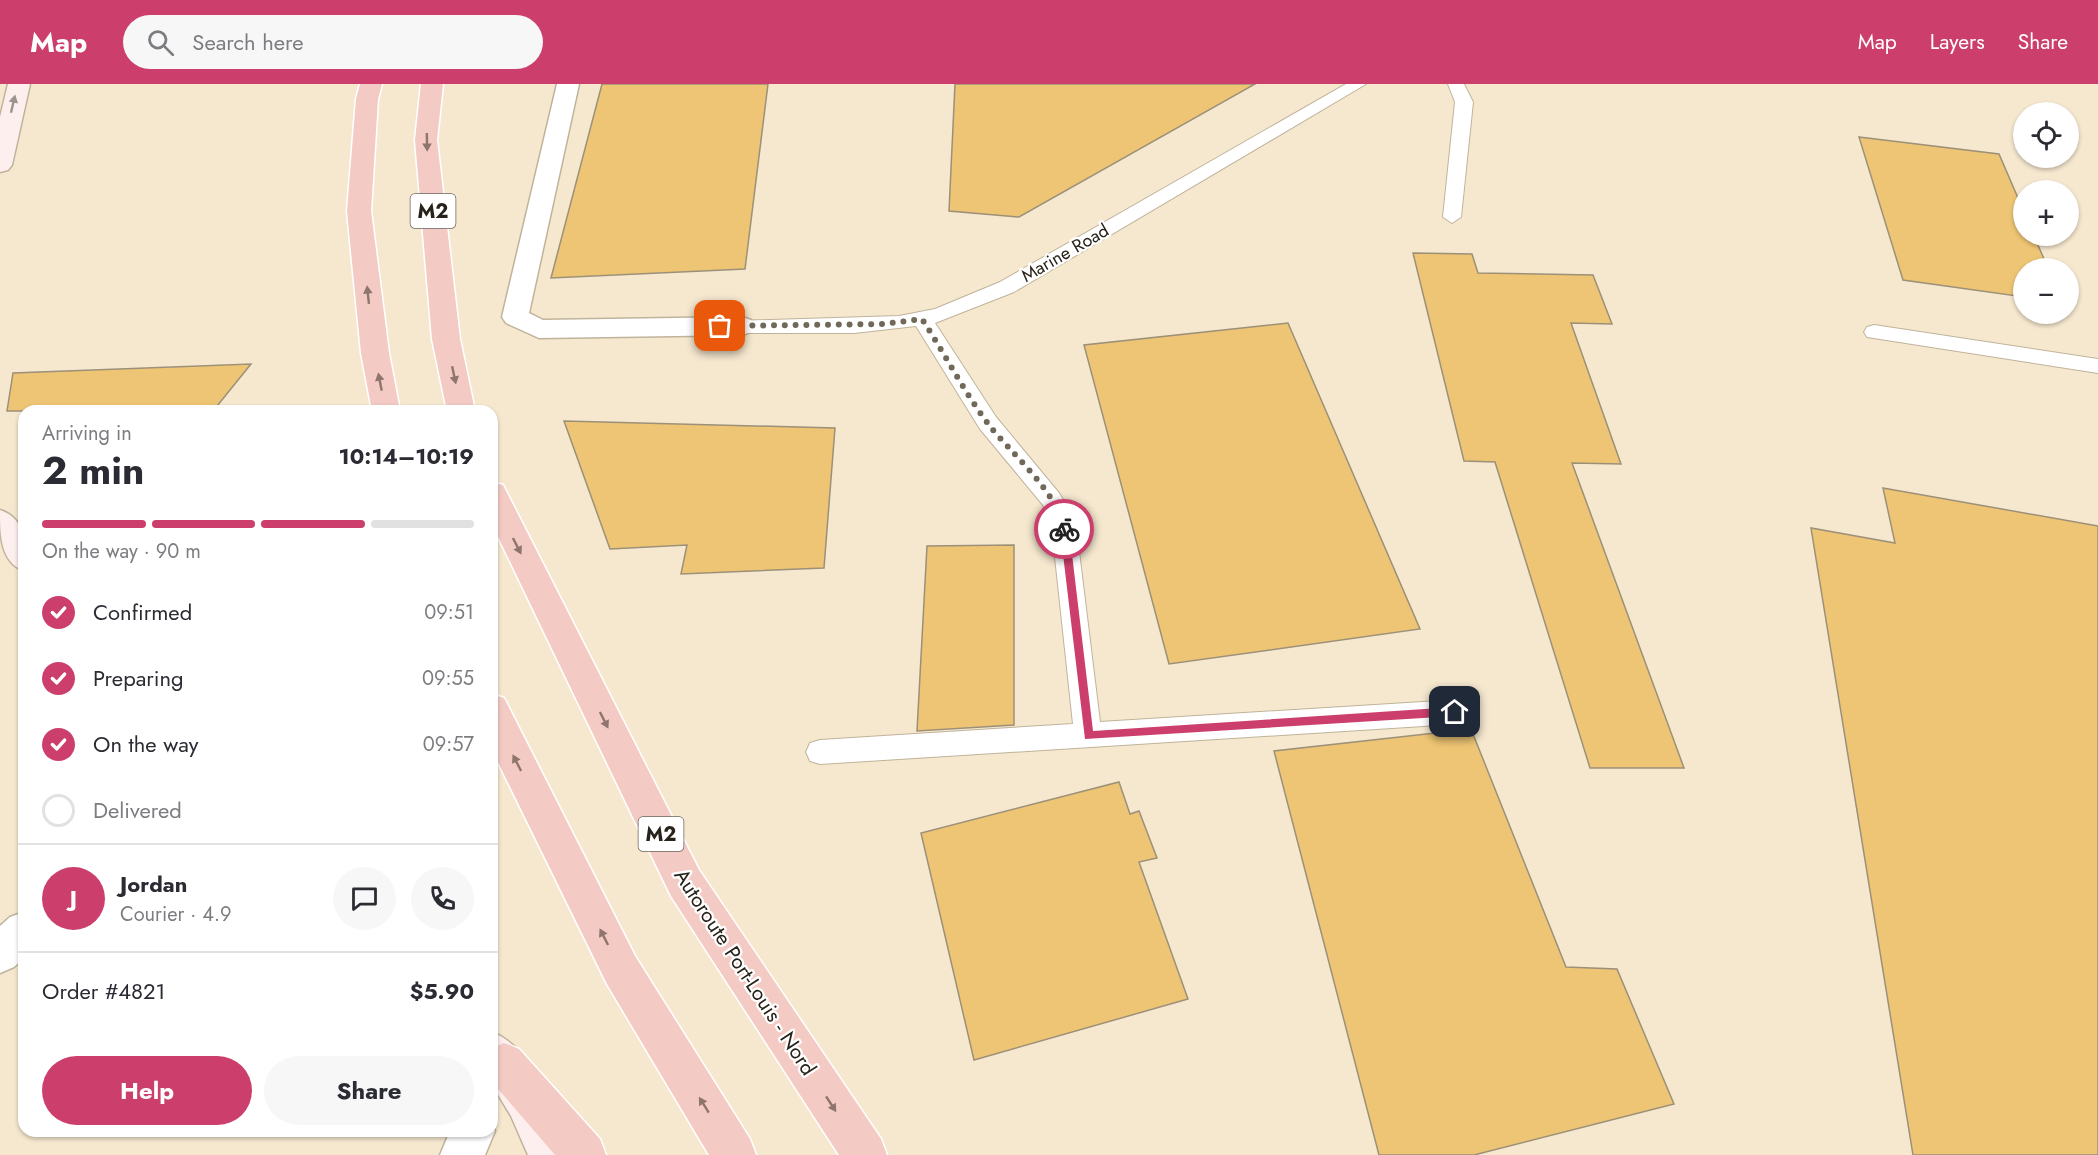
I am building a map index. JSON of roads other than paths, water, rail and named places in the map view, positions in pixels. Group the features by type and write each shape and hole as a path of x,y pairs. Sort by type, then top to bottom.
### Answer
{"highway":[{"path":"371,84 367,99 359,211 375,353 385,405"},
{"name":"M2","path":"432,84 426,140 446,339 460,405"},
{"name":"Autoroute Port-Louis - Nord","path":"498,505 685,883 865,1155"},
{"path":"498,723 621,970 734,1155"},
{"path":"498,1071 584,1155"}],"street":[{"path":"0,165 19,84"},
{"path":"568,84 515,317 539,329 742,326"},
{"path":"0,522 18,549"},
{"path":"0,953 18,936"},
{"path":"498,1072 537,1123 550,1155"},
{"path":"462,1155 470,1137"}],"lane":[{"name":"Marine Road","path":"742,326 883,324 922,319 1007,287 1359,84"},
{"path":"1452,217 1464,102 1456,84"},
{"path":"922,319 988,423 1051,498 1063,519 1088,735"},
{"path":"1874,332 2098,366"},
{"path":"820,752 1455,712"}]}
